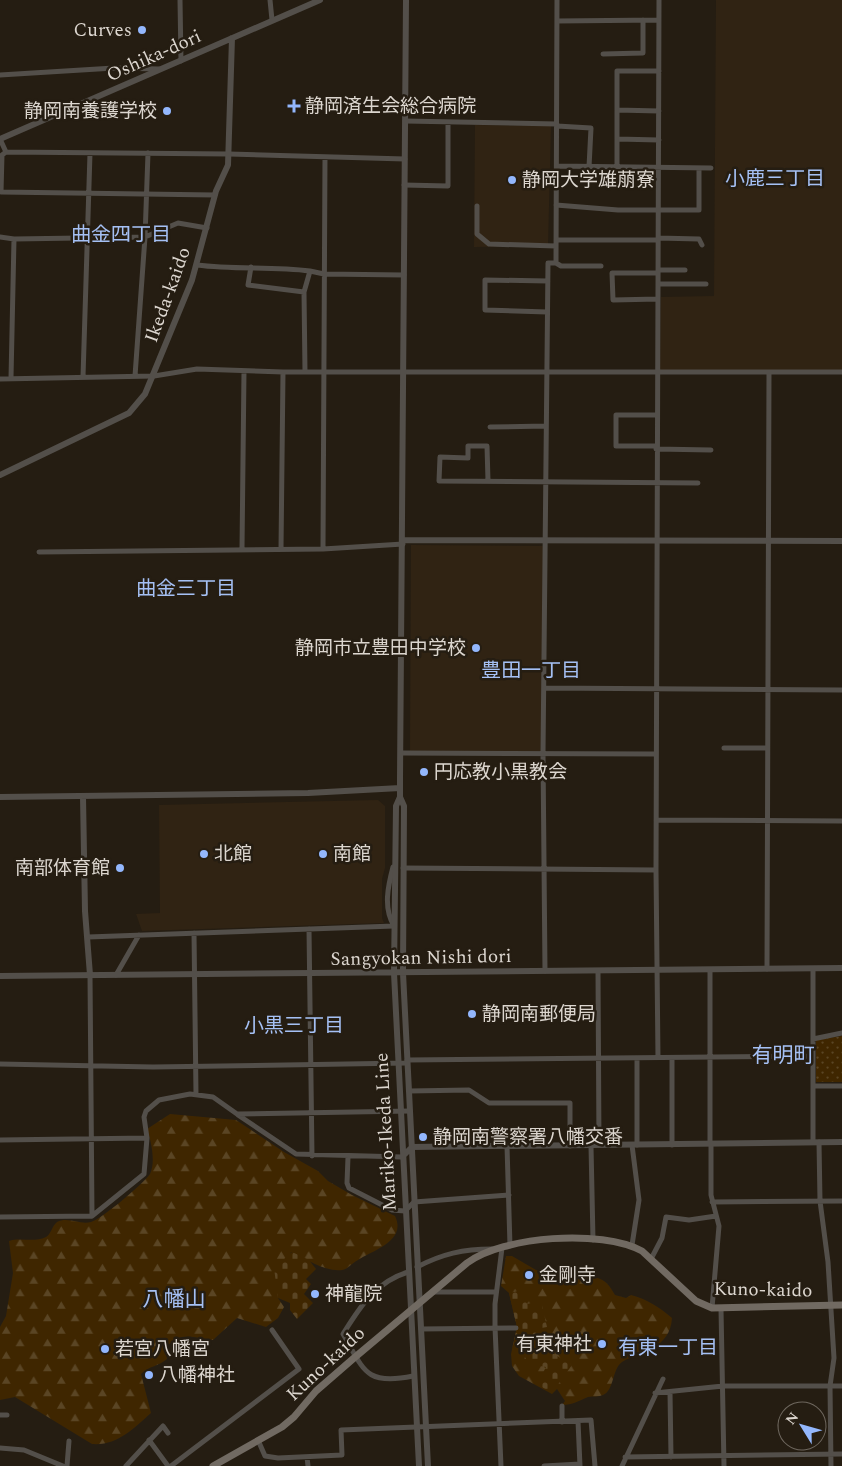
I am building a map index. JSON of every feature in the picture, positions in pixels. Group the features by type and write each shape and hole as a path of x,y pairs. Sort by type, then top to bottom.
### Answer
{"main road":[{"name":"Kuno-kaido","path":"213,1466 294,1417 316,1392 354,1358 478,1255 492,1249 541,1241 593,1240 632,1246 651,1259 696,1301 712,1308 842,1305"}],"street":[{"path":"180,0 181,61"},
{"path":"270,0 272,20"},
{"name":"Mariko-Ikeda Line","path":"406,0 401,753 400,797 396,806 394,973 395,1063 400,1112 418,1466"},
{"path":"556,263 557,0"},
{"path":"658,1058 656,970 656,371 659,211 659,0"},
{"name":"Oshika-dori","path":"0,139 317,1"},
{"path":"603,54 643,54 643,20"},
{"path":"557,21 659,20"},
{"name":"Ikeda-kaido","path":"0,475 129,413 142,400 154,376 197,265 215,195 228,165 232,38"},
{"path":"0,75 114,68 162,69"},
{"path":"617,168 617,71 659,71"},
{"path":"617,110 659,111"},
{"path":"406,121 557,125 590,128 589,167"},
{"path":"404,185 448,186 448,123"},
{"path":"0,139 6,152"},
{"path":"617,139 659,140"},
{"path":"215,195 1,192 2,155 6,152 229,154 405,159"},
{"path":"83,377 90,153"},
{"path":"135,376 145,237 148,154"},
{"path":"323,549 325,157"},
{"path":"557,166 712,168"},
{"path":"556,205 659,211 699,210 699,168"},
{"path":"477,206 477,234 489,244 699,239 702,245"},
{"path":"0,238 145,237 178,223 207,228"},
{"path":"12,378 14,239"},
{"path":"545,971 543,754 548,264 556,263 561,266 601,266"},
{"path":"197,265 223,268 251,267 310,271 324,274 404,275"},
{"path":"251,267 248,285 304,292"},
{"path":"658,299 613,300 612,273 685,270"},
{"path":"305,372 304,292 310,271"},
{"path":"547,312 485,310 485,280 548,281"},
{"path":"658,284 706,284"},
{"path":"0,379 154,376 197,369 283,372 842,372"},
{"path":"242,549 244,371"},
{"path":"281,549 283,372"},
{"path":"767,969 769,372"},
{"path":"656,415 616,415 616,446 711,450"},
{"path":"490,427 546,426"},
{"path":"488,481 487,446 468,446 468,458 440,457 439,481 698,483"},
{"path":"38,552 323,549 403,542 656,540 842,542"},
{"path":"545,688 842,690"},
{"path":"724,748 768,748"},
{"path":"401,753 656,754"},
{"path":"0,797 308,793 400,788"},
{"path":"83,797 85,911 90,975 92,1216"},
{"name":"Mariko-Ikeda Line","path":"400,797 404,806 403,973 428,1466"},
{"path":"656,820 842,821"},
{"path":"88,937 394,926 388,916 388,896 396,858"},
{"path":"396,868 656,870"},
{"path":"309,929 312,1156"},
{"path":"194,933 196,1094"},
{"path":"116,975 139,935"},
{"path":"813,968 813,1086 816,1142 820,1201 828,1262 834,1358 830,1386 831,1466"},
{"name":"Sangyokan Nishi dori","path":"0,976 842,968"},
{"path":"710,970 712,1202 719,1226 712,1308"},
{"path":"598,971 599,1146"},
{"path":"813,1038 842,1033"},
{"path":"0,1064 153,1067 395,1063 407,1061 813,1056"},
{"path":"632,1246 638,1200 634,1145 637,1058"},
{"path":"672,1058 672,1145"},
{"path":"813,1086 842,1086"},
{"path":"409,1091 469,1090 490,1103 570,1103 570,1146"},
{"path":"0,1217 92,1216 144,1174 146,1138 144,1117 153,1104 159,1100 177,1095 196,1094 213,1096 288,1150 296,1154 312,1156 402,1157 412,1147 842,1142"},
{"path":"237,1114 410,1111"},
{"path":"0,1140 146,1138"},
{"path":"507,1146 510,1246"},
{"path":"590,1146 593,1240"},
{"path":"348,1157 347,1184 352,1191 392,1210 405,1211 414,1202 509,1195"},
{"path":"712,1202 842,1201"},
{"path":"651,1259 662,1238 666,1217 688,1220 716,1216"},
{"path":"501,1466 495,1327 496,1292 502,1248"},
{"path":"417,1267 452,1252 468,1249 492,1249"},
{"path":"408,1272 391,1279 375,1291 358,1308 343,1334 354,1358 362,1368 375,1376 384,1379 413,1376"},
{"path":"432,1292 496,1292"},
{"path":"720,1309 724,1466"},
{"path":"421,1329 516,1328"},
{"path":"149,1440 170,1466 299,1369 272,1330"},
{"path":"622,1466 663,1379"},
{"path":"655,1393 723,1386 842,1386"},
{"path":"670,1392 671,1457"},
{"path":"562,1406 562,1422"},
{"path":"0,1415 7,1415"},
{"path":"258,1440 265,1456 278,1458 342,1455 341,1430 592,1420 594,1466"},
{"path":"544,1466 580,1465 578,1421"},
{"path":"126,1466 163,1426 168,1433"},
{"path":"0,1448 24,1450 65,1466 69,1441"},
{"path":"625,1457 842,1454"},
{"path":"307,1457 308,1466"}],"shaded area":[{"path":"716,0 842,0 842,372 660,372 661,297 714,296"},
{"name":"静岡大学雄萠寮","path":"475,125 551,126 548,246 474,247"},
{"name":"静岡市立豊田中学校","path":"411,545 543,546 541,751 410,751"},
{"path":"378,800 385,806 385,868 382,879 382,918 384,923 142,931 136,914 160,913 159,805"}],"green space":[{"path":"842,1036 842,1082 816,1082 816,1040"},
{"path":"170,1114 236,1120 284,1152 318,1171 328,1181 395,1216 396,1232 387,1244 342,1270 322,1267 291,1252 278,1298 284,1307 278,1318 266,1327 237,1318 213,1340 188,1336 171,1342 165,1348 167,1359 141,1374 151,1413 117,1439 101,1444 92,1444 15,1397 0,1400 0,1327 6,1316 13,1273 9,1241 41,1239 48,1236 57,1222 61,1220 87,1223 113,1208 150,1174 153,1157 147,1129"},
{"path":"292,1252 309,1260 316,1269 306,1279 311,1284 304,1294 313,1303 297,1319 290,1310 290,1303 278,1298 274,1268"},
{"path":"506,1256 512,1256 536,1270 588,1281 595,1277 602,1280 615,1295 626,1298 631,1295 658,1307 672,1318 670,1328 661,1342 619,1365 607,1393 601,1396 588,1397 572,1404 562,1405 565,1401 557,1389 552,1394 519,1376 512,1366 511,1354 517,1327 509,1293 501,1286"},
{"path":"523,1290 527,1304 541,1301 547,1327 536,1329 535,1350 554,1354 572,1365 552,1393 537,1384 546,1367 529,1364 525,1357 526,1352 512,1350 517,1327 509,1293"}],"place":[{"name":"Curves","path":"142,30"},
{"name":"静岡済生会総合病院","path":"294,106"},
{"name":"静岡南養護学校","path":"167,111"},
{"name":"静岡大学雄萠寮","path":"512,180"},
{"name":"静岡市立豊田中学校","path":"476,648"},
{"name":"円応教小黒教会","path":"424,772"},
{"name":"北館","path":"204,854"},
{"name":"南館","path":"323,854"},
{"name":"南部体育館","path":"120,868"},
{"name":"静岡南郵便局","path":"472,1014"},
{"name":"静岡南警察署八幡交番","path":"423,1137"},
{"name":"金剛寺","path":"529,1275"},
{"name":"神龍院","path":"315,1294"},
{"name":"有東神社","path":"602,1344"},
{"name":"若宮八幡宮","path":"105,1349"},
{"name":"八幡神社","path":"149,1375"}],"district":[{"name":"小鹿三丁目","path":"775,179"},
{"name":"曲金四丁目","path":"121,235"},
{"name":"曲金三丁目","path":"186,589"},
{"name":"豊田一丁目","path":"531,671"},
{"name":"小黒三丁目","path":"294,1026"},
{"name":"有明町","path":"783,1056"},
{"name":"八幡山","path":"174,1300"},
{"name":"有東一丁目","path":"668,1348"}]}
